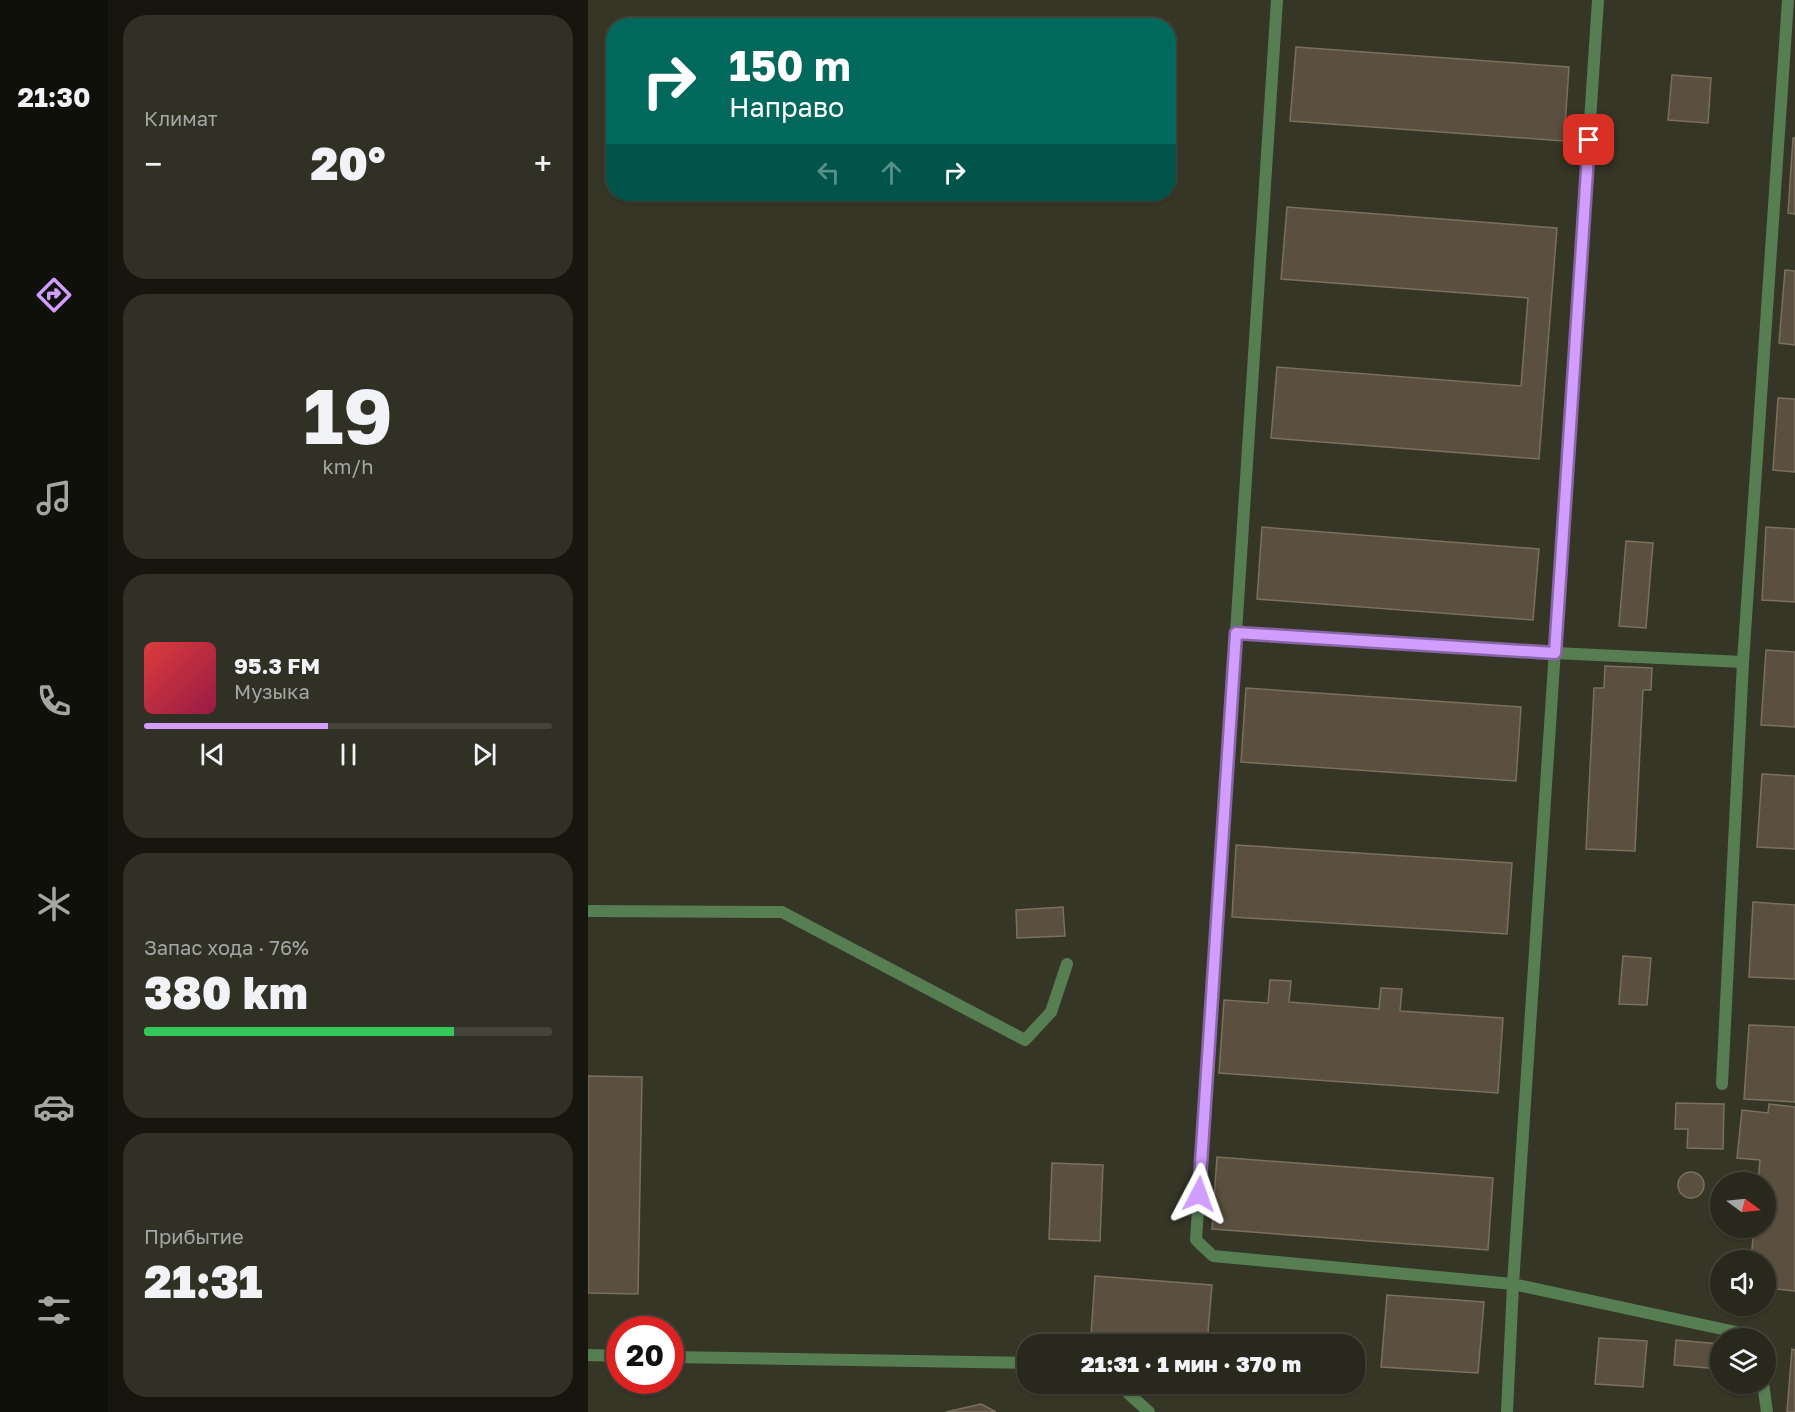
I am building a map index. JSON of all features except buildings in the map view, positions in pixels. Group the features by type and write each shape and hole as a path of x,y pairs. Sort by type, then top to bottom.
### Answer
{"lane":[{"path":"1276,0 1196,1240 1213,1256 1513,1284 1717,1328"},
{"path":"1507,1412 1513,1284 1598,0"},
{"path":"1722,1084 1743,662 1788,0"},
{"path":"1236,633 1743,662"},
{"path":"588,911 782,912 1024,1040 1051,1012 1067,964"},
{"path":"588,1355 606,1356"},
{"path":"684,1357 1017,1364"},
{"path":"1129,1394 1149,1412"},
{"path":"1765,1394 1767,1412"}],"route":[{"path":"1199,1194 1236,633 1555,653 1589,140"}]}
